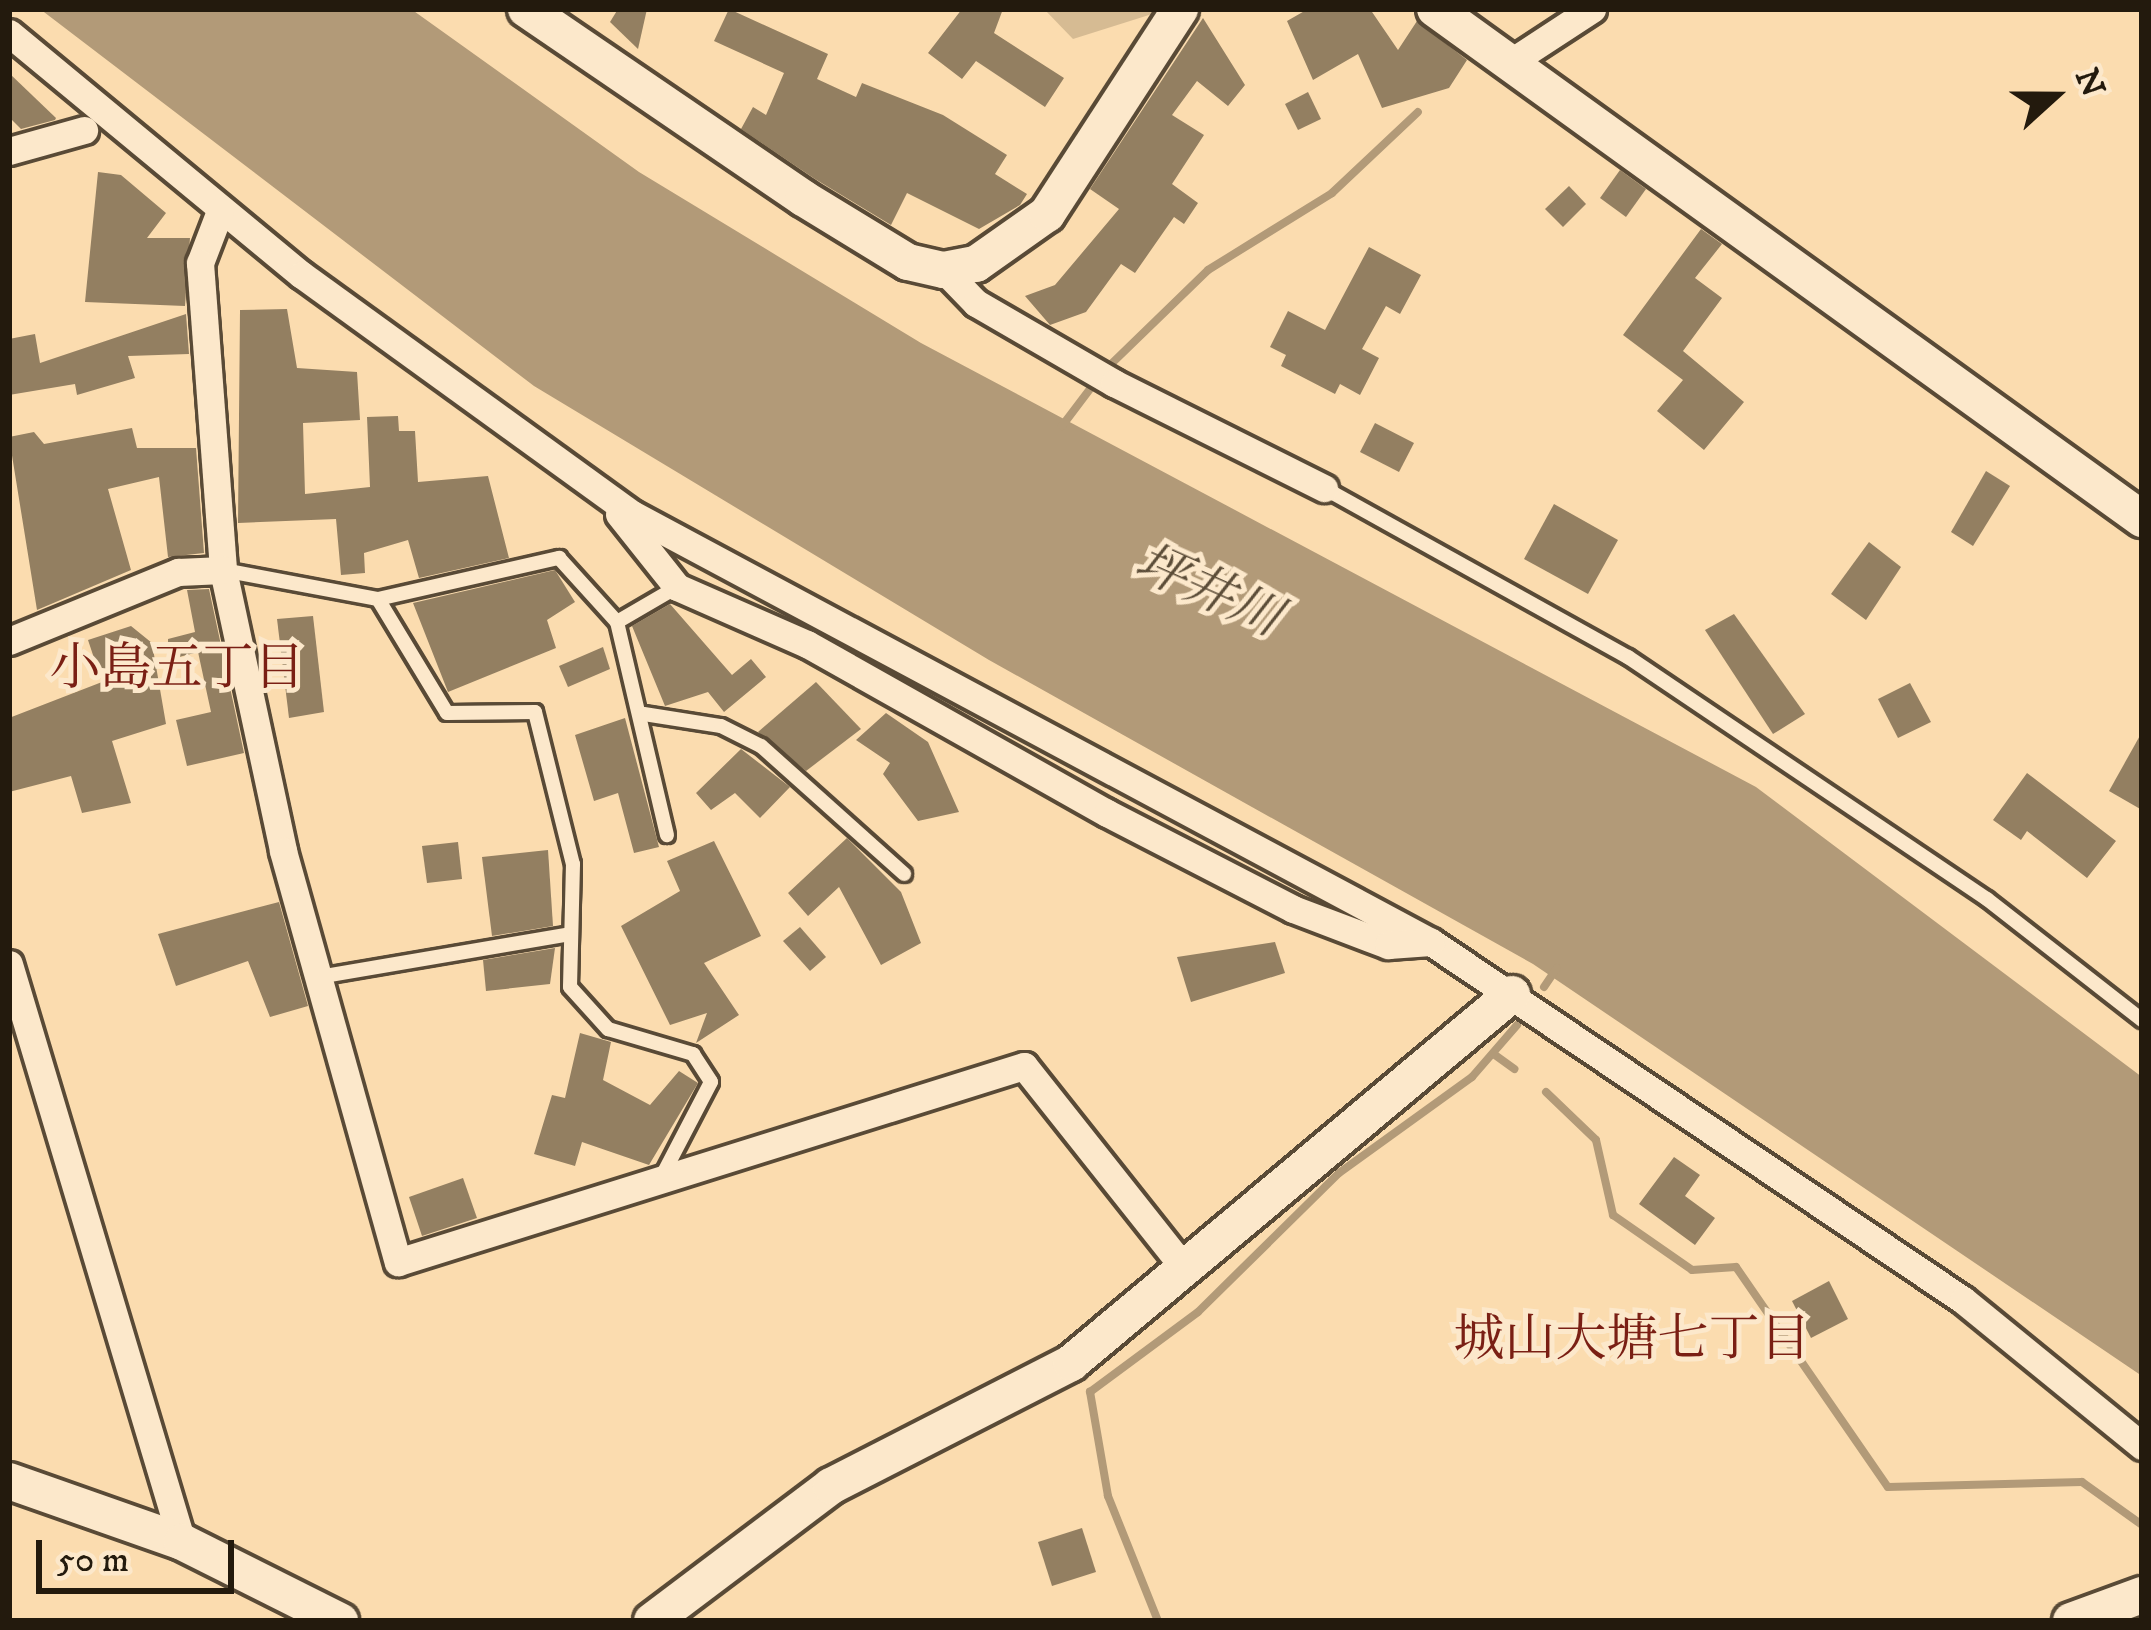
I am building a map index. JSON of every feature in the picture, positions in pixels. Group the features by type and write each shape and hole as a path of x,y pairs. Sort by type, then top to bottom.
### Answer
{"street":[{"path":"526,9 803,198 908,262 944,270 976,264 1047,214 1180,9"},
{"path":"1435,9 2142,519"},
{"path":"1511,62 1592,9"},
{"path":"9,33 220,211 605,496 1431,942 1963,1300 2142,1446"},
{"path":"9,151 84,130"},
{"path":"220,211 200,263 223,570 319,977 398,1262 1024,1066 1185,1269"},
{"path":"944,270 976,303 1114,383 1324,488"},
{"path":"605,496 677,587 807,644 1293,909 1388,944 1431,942"},
{"path":"9,641 178,572 223,570"},
{"path":"9,964 182,1542"},
{"path":"652,1621 831,1486 1071,1363 1512,994"},
{"path":"9,1480 182,1542 340,1621"},
{"path":"2071,1621 2142,1595"}],"lane":[{"path":"1324,488 1628,657 1987,899 2142,1020"},
{"path":"223,570 378,599 559,558 617,622 644,714 667,835"},
{"path":"617,622 677,587"},
{"path":"378,599 447,713 535,712 573,865 570,987 587,1013 705,1066 711,1082 660,1180"},
{"path":"644,714 721,726 761,746 904,874"},
{"path":"319,977 570,934"}],"shaded area":[{"path":"1044,9 1168,9 1073,39"}],"water":[{"name":"坪井川","path":"40,9 411,9 639,172 921,343 1756,787 2142,1077 2142,1376 1533,964 989,660 534,386"}],"building":[{"path":"618,9 647,9 638,49 610,22"},
{"path":"729,9 828,54 817,79 856,97 862,83 943,115 1007,155 995,174 1027,194 1020,205 979,229 907,193 891,225 815,179 741,129 753,107 766,115 784,73 714,41"},
{"path":"962,9 1003,9 994,33 1064,78 1045,107 976,61 962,79 928,53"},
{"path":"1308,9 1370,9 1398,50 1417,21 1467,60 1449,88 1382,108 1358,54 1313,80 1287,21"},
{"path":"1203,18 1245,85 1228,106 1197,81 1172,115 1204,135 1172,184 1198,203 1184,224 1174,217 1135,273 1121,264 1086,312 1050,325 1025,296 1055,285 1119,209 1090,189"},
{"path":"9,73 55,120 21,129 9,117"},
{"path":"1308,92 1321,119 1298,130 1285,104"},
{"path":"1620,170 1646,189 1626,217 1600,198"},
{"path":"98,172 121,175 166,213 147,238 190,238 185,306 85,302"},
{"path":"1569,186 1586,204 1563,227 1545,209"},
{"path":"1701,229 1722,244 1695,278 1722,298 1683,351 1744,402 1704,450 1657,411 1683,380 1623,335"},
{"path":"1369,247 1421,275 1400,314 1386,306 1362,349 1379,358 1360,395 1340,384 1335,394 1281,366 1286,355 1270,347 1288,311 1325,330"},
{"path":"287,309 297,368 357,372 360,420 303,423 305,494 370,487 367,417 398,416 399,431 415,431 418,482 488,476 509,558 419,578 408,540 364,553 365,573 341,575 336,519 238,523 240,310"},
{"path":"186,314 189,354 128,356 135,378 77,395 75,384 9,395 9,339 35,334 40,363"},
{"path":"1375,423 1414,443 1399,472 1360,452"},
{"path":"132,428 137,448 196,448 204,553 168,557 159,477 108,489 131,570 37,610 9,437 34,432 44,444"},
{"path":"1986,471 2010,486 1973,546 1951,532"},
{"path":"1554,504 1618,540 1588,594 1524,559"},
{"path":"1869,542 1901,567 1866,620 1831,594"},
{"path":"555,570 575,602 547,620 556,648 448,692 413,603"},
{"path":"209,589 244,753 187,766 176,720 211,712 198,652 168,660 168,639 195,632 187,590"},
{"path":"670,604 732,675 751,659 766,677 724,712 708,692 665,706 632,626"},
{"path":"1734,614 1805,714 1773,734 1705,630"},
{"path":"313,616 324,712 289,718 277,619"},
{"path":"131,626 152,643 166,724 112,741 131,803 82,813 71,776 9,792 9,718 102,682 88,640"},
{"path":"603,647 610,669 568,687 559,666"},
{"path":"816,682 861,729 806,771 758,732"},
{"path":"1910,683 1931,722 1898,738 1878,699"},
{"path":"886,713 928,742 959,812 918,821 883,774 890,763 856,740"},
{"path":"625,718 659,847 634,853 618,793 594,801 575,735"},
{"path":"2142,732 2142,810 2109,791"},
{"path":"741,749 790,787 760,818 735,793 711,810 696,793"},
{"path":"2027,773 2116,841 2087,878 2027,831 2021,840 1993,820"},
{"path":"847,838 901,892 921,943 881,965 839,887 808,916 788,893"},
{"path":"714,841 761,936 704,963 739,1015 696,1043 707,1013 670,1025 621,926 680,891 667,861"},
{"path":"458,842 462,879 427,883 422,846"},
{"path":"548,850 553,926 492,936 482,857"},
{"path":"279,902 308,1006 270,1017 248,961 176,986 158,934"},
{"path":"800,927 826,957 810,971 783,941"},
{"path":"1275,942 1285,973 1191,1002 1177,957"},
{"path":"555,948 550,984 486,991 483,960"},
{"path":"580,1033 611,1042 603,1080 650,1105 679,1071 698,1083 649,1165 582,1142 575,1166 534,1154 552,1095 565,1098"},
{"path":"1674,1157 1700,1175 1685,1196 1715,1218 1695,1245 1639,1204"},
{"path":"463,1178 477,1218 422,1236 409,1197"},
{"path":"1829,1281 1848,1319 1811,1338 1792,1301"},
{"path":"1082,1528 1096,1572 1052,1586 1038,1542"}],"waterway":[{"path":"1106,369 1208,270 1332,193 1418,112"},
{"path":"1062,426 1096,381"},
{"path":"1544,987 1557,968"},
{"path":"1158,1621 1108,1496 1090,1392 1198,1312 1339,1173 1472,1077 1517,1025"},
{"path":"1495,1055 1514,1069"},
{"path":"1546,1092 1596,1140 1613,1215 1692,1270 1736,1267 1888,1487 2082,1482 2142,1525"}],"district":[{"name":"小島五丁目","path":"177,669"},
{"name":"城山大塘七丁目","path":"1632,1340"}]}
